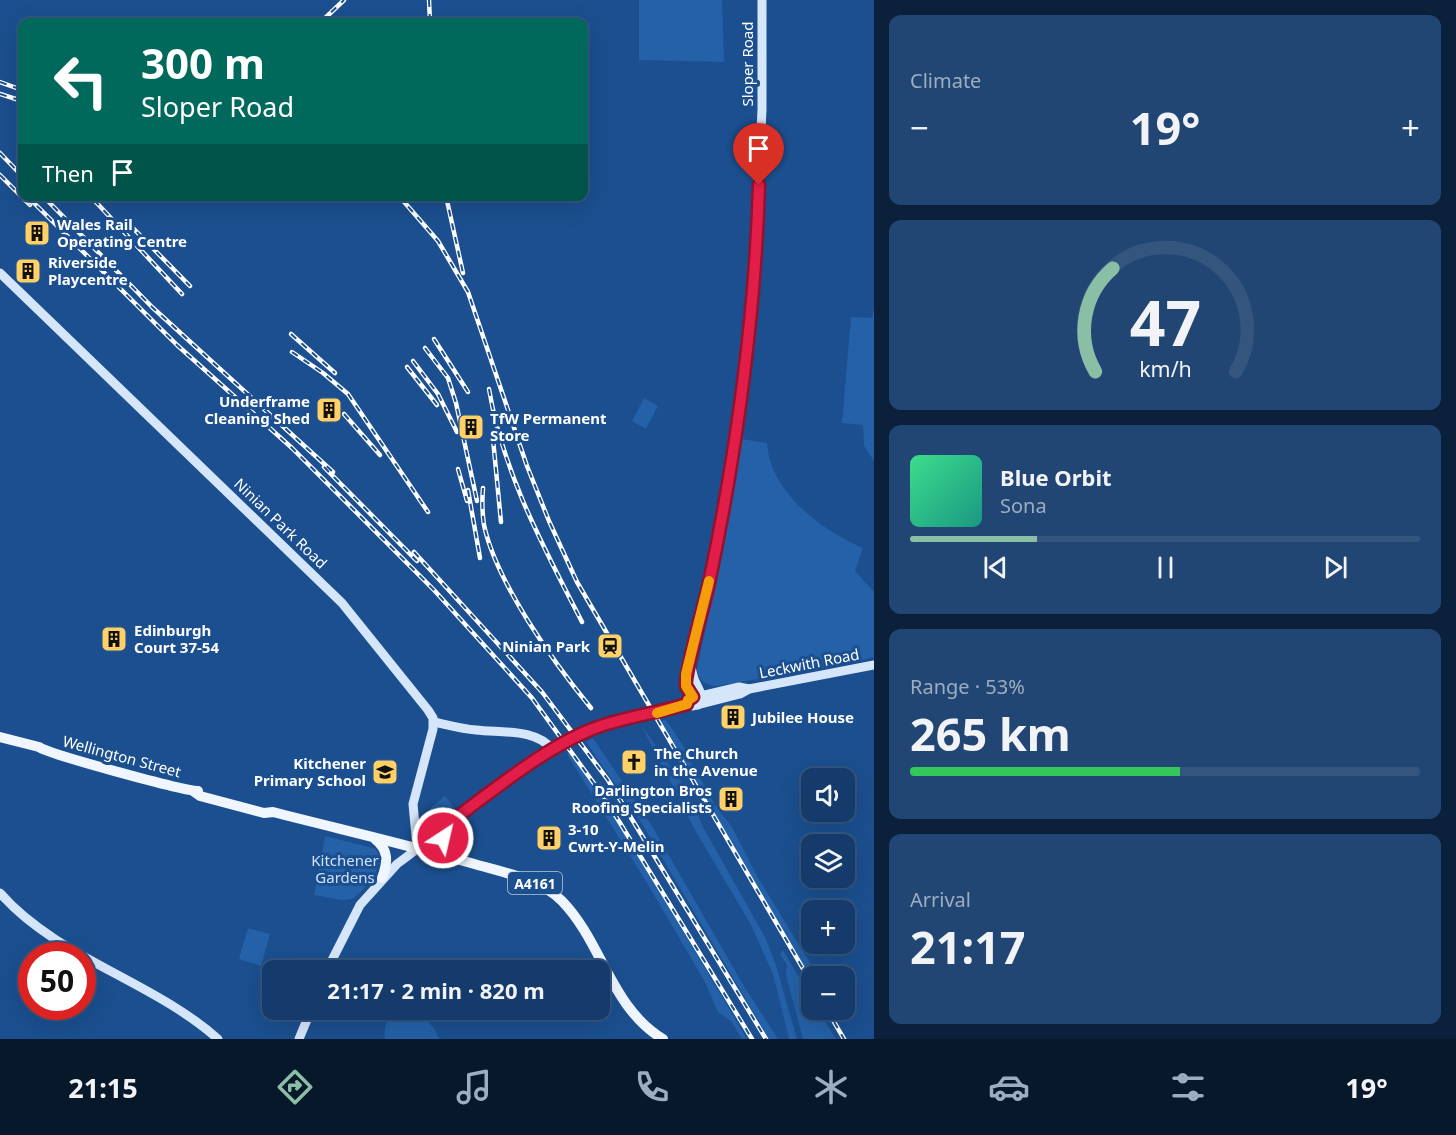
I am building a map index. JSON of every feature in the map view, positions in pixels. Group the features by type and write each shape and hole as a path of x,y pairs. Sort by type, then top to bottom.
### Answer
{"main road":[{"name":"Wellington Street","path":"0,737 193,791 258,804 273,812 417,847"},
{"name":"Wellington Street","path":"0,744 36,753 43,750"},
{"path":"371,837 386,851 387,863 382,878"},
{"name":"A4161","path":"417,847 529,881 555,895 571,912 610,978 639,1021 663,1039"}],"street":[{"name":"Sloper Road","path":"697,701 686,686 686,674 726,497 745,366 758,222 762,0"},
{"name":"Ninian Park Road","path":"0,273 342,603 428,710 434,722"},
{"name":"Leckwith Road","path":"332,960 353,916 382,878 445,826 553,750 590,730 697,701 874,665"},
{"path":"417,847 413,804 434,722 475,730 528,735 544,742 553,750"},
{"path":"445,826 445,844 455,858"},
{"path":"0,893 22,914 52,936 154,995 218,1039"},
{"path":"299,1039 307,1020"}],"green space":[{"path":"639,0 722,0 724,62 639,60"},
{"path":"874,308 874,461 864,446 863,425 842,423 851,317 872,318"},
{"path":"644,398 658,406 646,429 632,421"},
{"path":"742,439 767,443 770,461 777,478 800,507 831,531 863,548 855,571 874,592 874,657 842,665 716,686 705,683 701,679 697,668 721,558"},
{"path":"666,720 686,750 717,808 732,827 757,876 801,948 801,954 805,954 812,966 803,966 661,721"},
{"path":"641,725 688,791 703,827 765,937 776,965 797,1039 789,1039 773,974 751,925 695,830"},
{"path":"593,738 652,826 745,988 778,1039 769,1039 641,822 586,742"},
{"path":"571,752 627,836 747,1039 742,1039 731,1021 718,1012 705,982 567,754"},
{"path":"445,796 454,807 430,823 426,822 422,815"},
{"name":"Kitchener Gardens","path":"325,836 373,848 378,853 379,860 373,876 368,884 351,899 314,895"},
{"path":"248,928 270,934 261,966 239,959"},
{"path":"783,950 801,981 801,1020 824,1020 836,1039 803,1039 786,975 787,965 780,954"},
{"path":"388,1020 427,1020 439,1039 385,1039"}],"railway":[{"path":"325,18 344,0"},
{"path":"429,0 430,18"},
{"path":"0,82 18,89"},
{"path":"0,94 18,100"},
{"path":"0,153 18,172"},
{"path":"0,175 18,193"},
{"path":"26,201 30,205"},
{"path":"32,201 177,345 292,448 434,590 532,698 606,800 752,1039"},
{"path":"48,201 152,307 333,472"},
{"path":"95,201 182,294"},
{"path":"403,201 438,241 468,292 527,466 577,582 801,966"},
{"path":"447,201 463,273"},
{"path":"127,222 190,286"},
{"path":"291,334 335,373"},
{"path":"434,339 468,392"},
{"path":"425,348 448,378 456,403 477,501"},
{"path":"292,352 323,373 348,394 428,512"},
{"path":"413,361 438,394 457,432"},
{"path":"407,367 437,405"},
{"path":"489,389 504,450 526,509 582,622"},
{"path":"344,414 380,455"},
{"path":"493,439 501,522"},
{"path":"324,467 417,561"},
{"path":"458,469 467,501"},
{"path":"483,488 484,525 491,547 513,596 560,668 591,708"},
{"path":"468,490 480,558"},
{"path":"414,552 542,692 608,780 766,1039"},
{"path":"833,1020 844,1039"}],"slow traffic":[{"path":"657,713 687,704 688,700 693,697 686,686 686,674 709,581"}],"place":[{"name":"Wales Rail Operating Centre","path":"37,233"},
{"name":"Riverside Playcentre","path":"28,271"},
{"name":"Underframe Cleaning Shed","path":"329,410"},
{"name":"TfW Permanent Store","path":"471,427"},
{"name":"Edinburgh Court 37-54","path":"114,639"},
{"name":"Ninian Park","path":"610,646"},
{"name":"Jubilee House","path":"733,717"},
{"name":"The Church in the Avenue","path":"634,762"},
{"name":"Kitchener Primary School","path":"385,772"},
{"name":"Darlington Bros Roofing Specialists","path":"731,799"},
{"name":"3-10 Cwrt-Y-Melin","path":"549,838"}],"route":[{"path":"443,838 445,826 535,761 575,737 604,725 687,704 688,700 693,697 686,686 686,674 703,611 735,446 745,366 758,222 759,185"}]}
